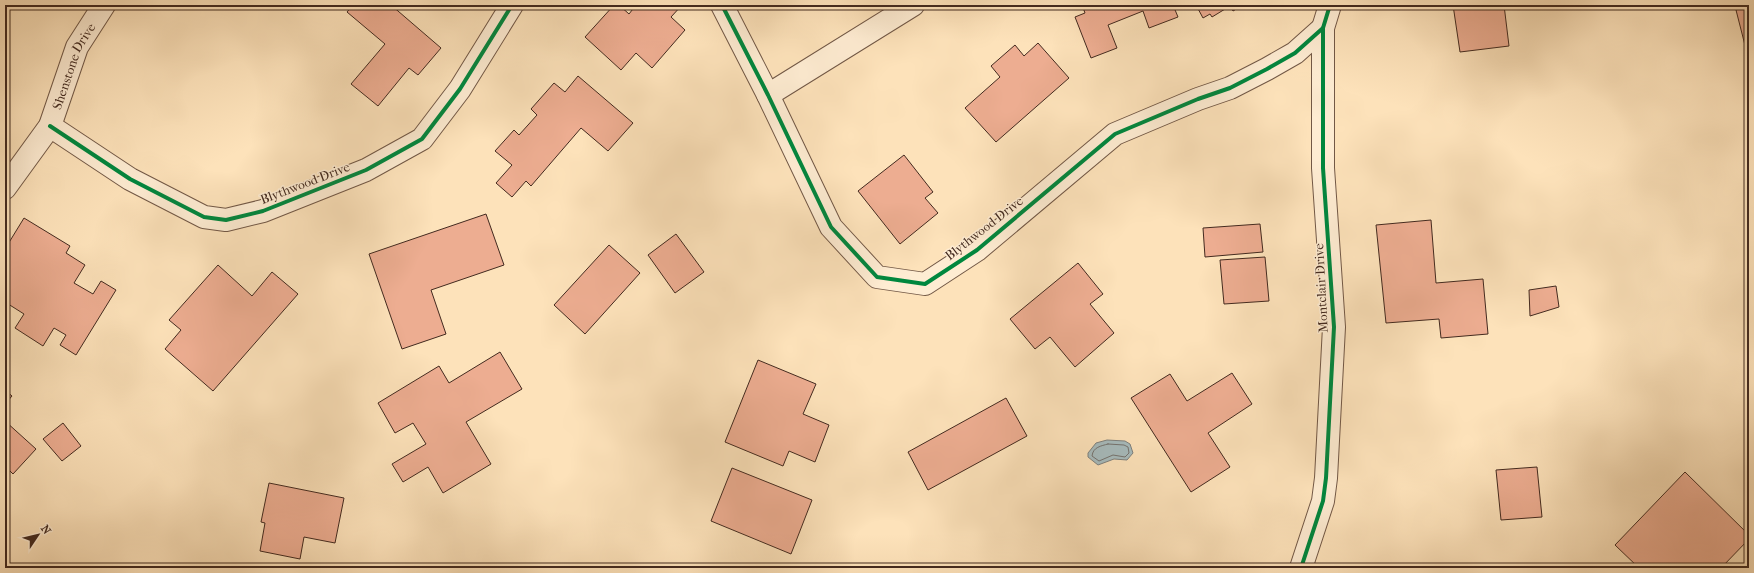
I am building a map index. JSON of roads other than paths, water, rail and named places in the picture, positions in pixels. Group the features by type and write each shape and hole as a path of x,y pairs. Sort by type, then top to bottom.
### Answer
{"street":[{"name":"Shenstone Drive","path":"5,188 50,126 77,47 104,5"},
{"name":"Blythwood Drive","path":"50,126 130,179 204,217 226,220 263,211 366,170 422,139 460,89 512,5"},
{"name":"Blythwood Drive","path":"722,5 768,95 831,227 877,277 925,284 977,250 1115,134 1198,99 1230,88 1267,70 1295,53 1323,28"},
{"path":"768,95 913,5"},
{"name":"Montclair Drive","path":"1300,568 1323,501 1324,494 1334,327 1323,168 1323,28 1330,5"}],"water":[{"path":"1107,440 1125,441 1130,444 1133,453 1127,460 1114,459 1098,465 1088,457 1088,453 1096,443"}]}
